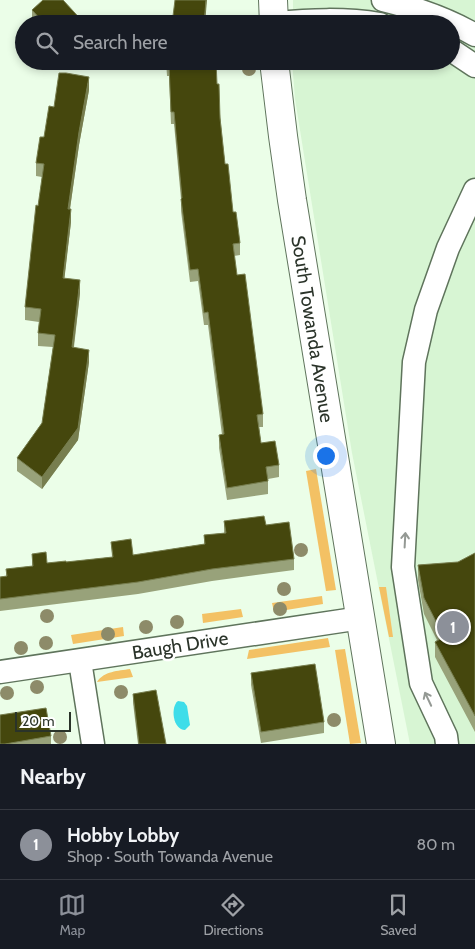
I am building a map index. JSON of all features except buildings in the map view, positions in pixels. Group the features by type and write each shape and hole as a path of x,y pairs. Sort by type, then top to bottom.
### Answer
{"main road":[{"name":"South Towanda Avenue","path":"275,70 292,200 382,744"}],"street":[{"path":"383,0 433,15"},
{"path":"460,26 475,35"},
{"path":"460,56 475,66"},
{"path":"447,744 446,736 421,683 403,568 414,362 426,310 448,248 475,190"},
{"name":"Baugh Drive","path":"0,672 361,618"},
{"path":"80,661 92,744"}],"shaded area":[{"path":"293,0 475,0 475,744 410,744 352,453 295,99 293,70 460,70 460,15 293,15"},
{"path":"316,469 336,590 326,591 306,471"},
{"path":"379,587 386,587 393,637 389,637"},
{"path":"322,596 323,604 274,612 272,603"},
{"path":"241,609 243,617 203,623 202,614"},
{"path":"123,627 124,636 73,644 71,635"},
{"path":"328,638 330,647 247,659 249,650"},
{"path":"345,649 361,743 350,744 335,650"},
{"path":"130,669 133,677 97,682 107,674"}],"water":[{"path":"178,701 184,702 187,706 190,725 185,730 178,726 174,718 174,708"}],"place":[{"name":"Hobby Lobby","path":"453,627"}]}
